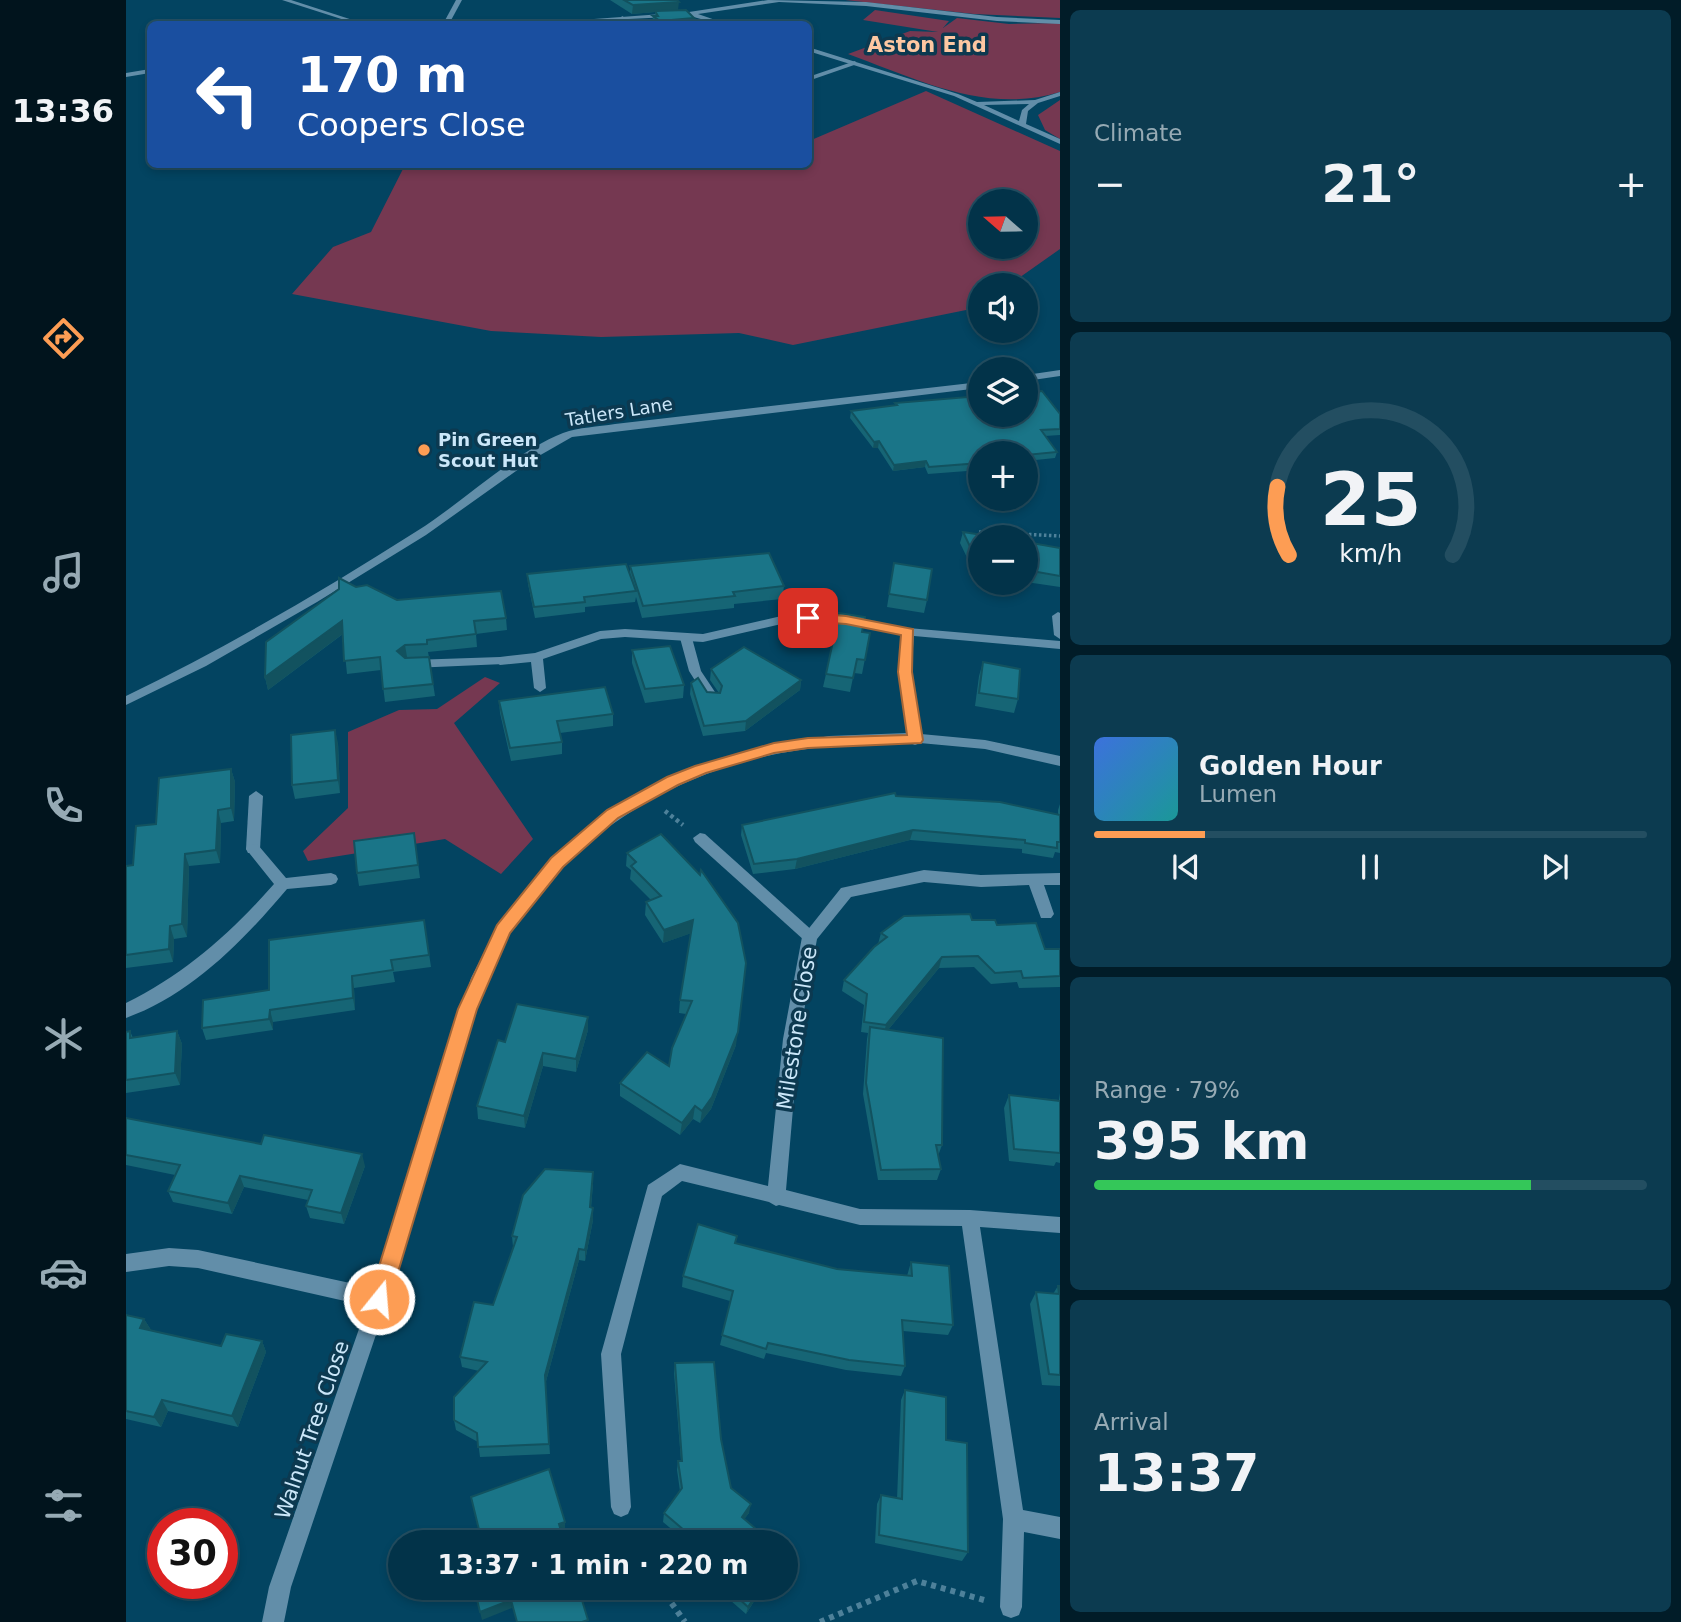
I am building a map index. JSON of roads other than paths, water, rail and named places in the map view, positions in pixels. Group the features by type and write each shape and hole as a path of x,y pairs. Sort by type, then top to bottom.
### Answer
{"street":[{"path":"285,0 352,21"},
{"path":"448,21 459,0"},
{"path":"576,21 689,13 804,0 1008,20 1060,22"},
{"path":"689,13 714,21"},
{"path":"622,18 626,21"},
{"path":"812,50 976,103 1060,142"},
{"path":"812,78 855,63"},
{"path":"126,75 147,72"},
{"path":"976,103 1036,102 1060,94"},
{"path":"1021,125 1025,110 1036,102"},
{"path":"1038,376 1060,373"},
{"name":"Tatlers Lane","path":"126,701 201,666 339,585 469,503 515,467 565,436 615,427 968,386"},
{"path":"1058,616 1060,635"},
{"path":"407,664 537,657 589,638 612,634 703,638 790,618 846,620 908,632 1060,645"},
{"path":"908,632 905,672 915,740"},
{"path":"686,638 695,671 713,698"},
{"path":"537,657 540,688"},
{"name":"Walnut Tree Close","path":"273,1622 280,1587 379,1299 467,1009 503,929 527,895 586,835 645,795 700,769 774,748 843,740 915,740 1000,747 1060,761"},
{"path":"256,796 253,849 283,884"},
{"path":"700,838 810,937"},
{"name":"Milestone Close","path":"776,1198 791,1039 810,937 845,892 923,876 1035,881 1060,879"},
{"path":"126,1011 158,995 204,966 256,918 283,884 331,879"},
{"path":"1035,881 1046,914"},
{"path":"621,1507 611,1354 654,1191 680,1172 860,1217 970,1218 1060,1226"},
{"path":"970,1218 1014,1519 1011,1607"},
{"path":"126,1263 169,1257 198,1259 379,1299"},
{"path":"1014,1519 1060,1528"}],"place":[{"name":"Pin Green Scout Hut","path":"424,450"}],"district":[{"name":"Aston End","path":"927,45"}]}
